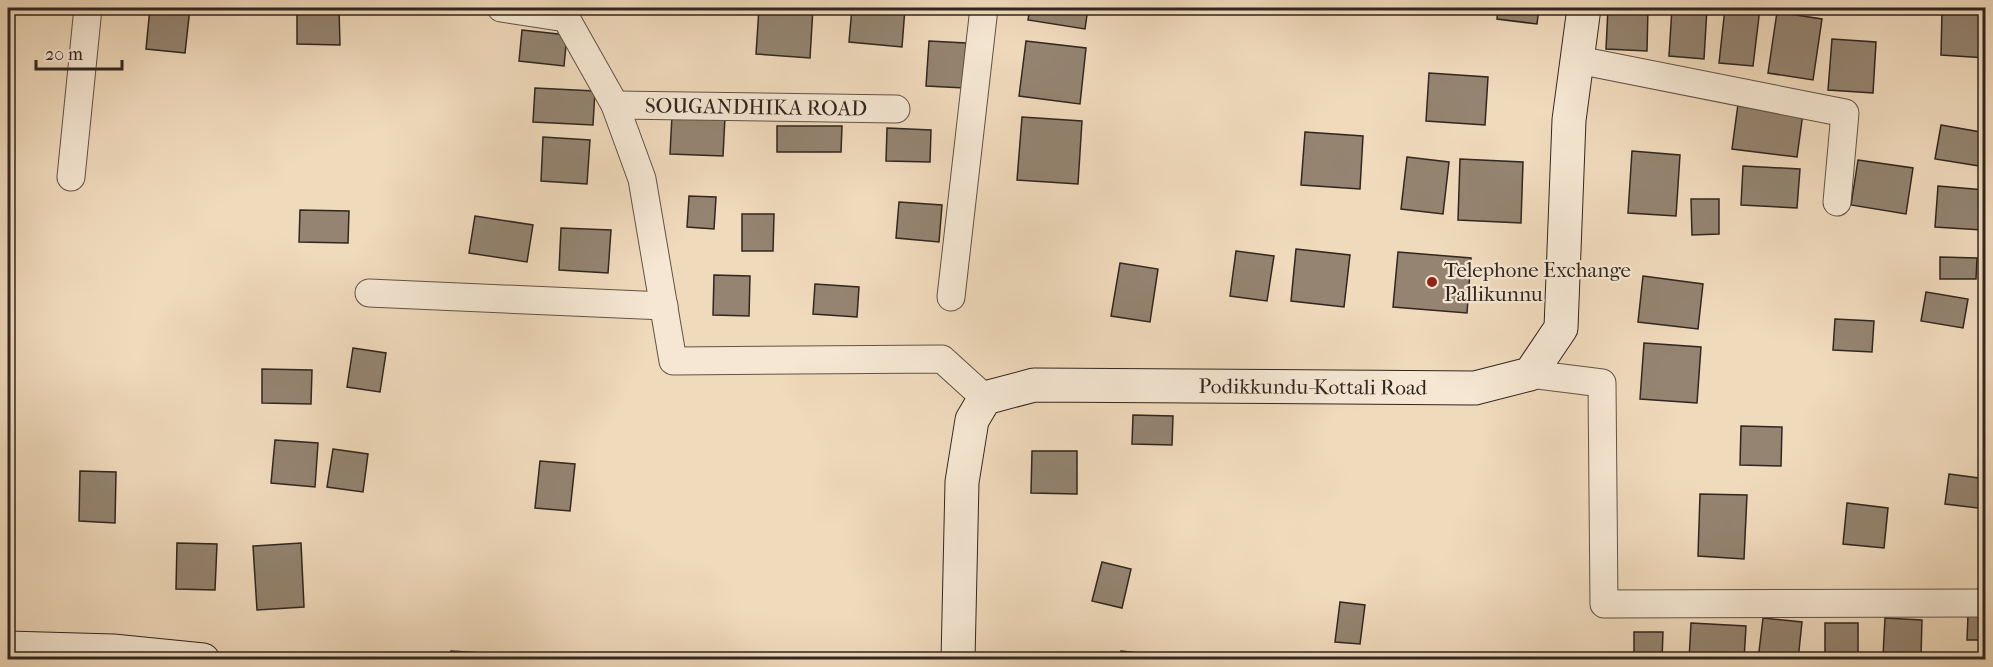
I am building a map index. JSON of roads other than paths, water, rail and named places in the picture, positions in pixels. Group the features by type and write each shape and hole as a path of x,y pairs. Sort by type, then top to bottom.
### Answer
{"main road":[{"path":"1530,374 1561,328 1569,120 1584,8"},
{"name":"Podikkundu-Kottali Road","path":"985,398 1034,385 1475,387 1530,374"},
{"path":"958,660 962,482 972,420 985,398"},
{"path":"8,648 113,651 203,660"}],"street":[{"path":"71,177 88,8"},
{"path":"501,8 553,12 566,18 615,105 642,179 674,361 942,359 985,398"},
{"path":"951,297 984,8"},
{"path":"1578,60 1845,113 1837,202"},
{"name":"SOUGANDHIKA ROAD","path":"615,105 896,109"},
{"path":"369,293 664,306"},
{"path":"1530,374 1602,383 1604,604 1986,603"}],"place":[{"name":"Telephone Exchange Pallikunnu","path":"1432,282"}]}
